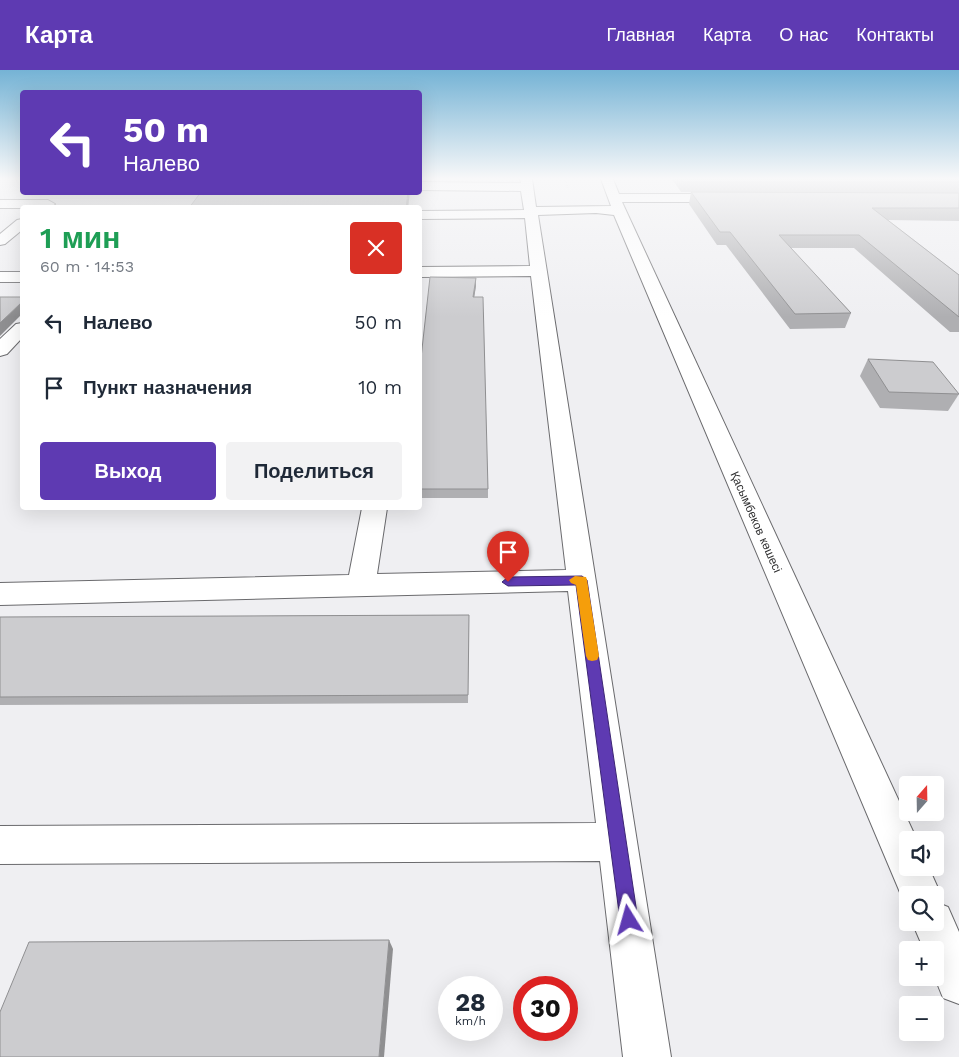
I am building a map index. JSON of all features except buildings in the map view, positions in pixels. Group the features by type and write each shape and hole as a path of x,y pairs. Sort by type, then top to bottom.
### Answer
{"street":[{"path":"0,240 19,225"},
{"path":"532,225 647,1057"},
{"name":"Қасымбеков көшесі","path":"626,225 899,846"},
{"path":"422,272 538,271"},
{"path":"0,277 20,277"},
{"path":"0,350 20,330"},
{"path":"361,586 374,510"},
{"path":"0,594 582,580"},
{"path":"0,845 618,842"},
{"path":"937,931 959,982"}],"slow traffic":[{"path":"575,580 582,580 592,656"}],"route":[{"path":"508,582 582,580 629,920"}]}
